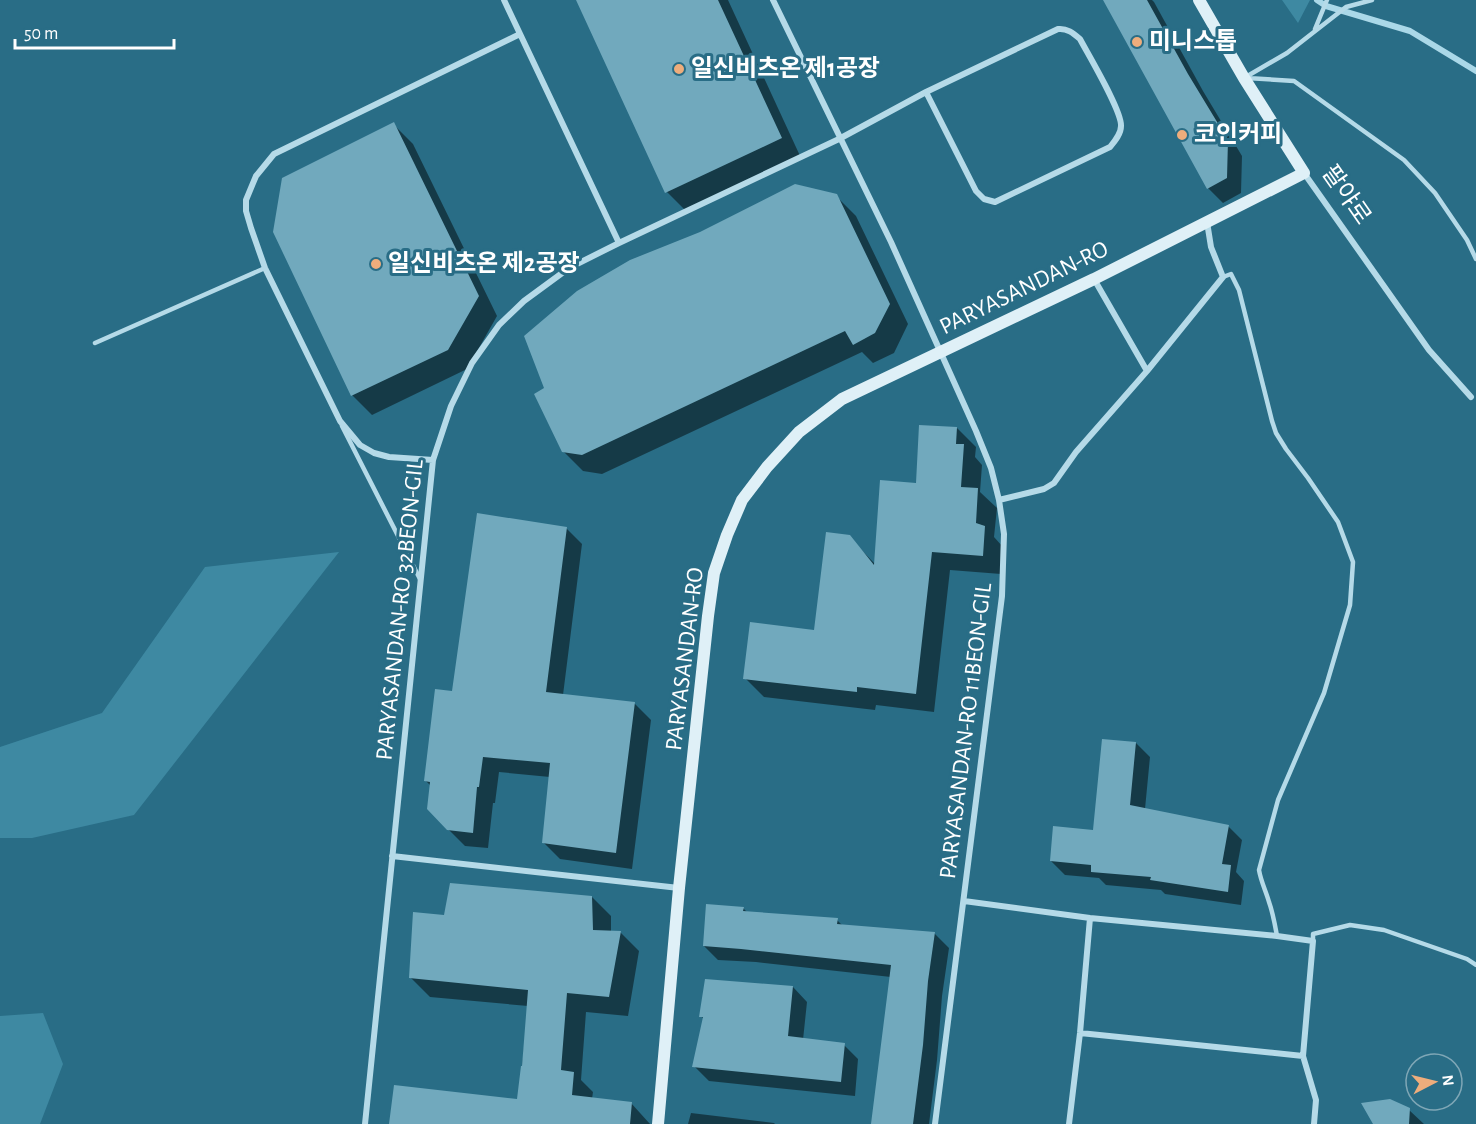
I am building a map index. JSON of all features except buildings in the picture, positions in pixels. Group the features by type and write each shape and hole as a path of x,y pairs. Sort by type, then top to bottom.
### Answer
{"street":[{"path":"504,0 619,243"},
{"name":"PARYASANDAN-RO 11BEON-GIL","path":"772,0 891,242 987,458 999,500 1004,534 1002,596 935,1124"},
{"name":"팔야로","path":"1199,0 1244,78 1304,173 1429,350 1474,399"},
{"name":"PARYASANDAN-RO 32BEON-GIL","path":"365,1124 433,460 451,405 472,363 499,325 524,301 569,268 840,139 926,92 1058,29 1064,28 1080,39 1115,106 1122,129 1110,147 995,202 984,199 976,191 926,92"},
{"path":"433,460 389,458 374,453 360,445 340,421 265,268 246,211 246,200 256,176 274,154 520,34"},
{"name":"PARYASANDAN-RO","path":"658,1124 679,888 708,615 714,573 742,500 767,467 799,432 842,399 1094,279 1304,173"},
{"path":"999,500 1044,489 1054,483 1076,452 1147,371 1223,277 1211,247 1207,222"},
{"path":"1094,279 1147,371"},
{"path":"392,856 679,888"},
{"path":"964,901 1089,918 1313,941 1303,1056 1316,1100 1314,1124"},
{"path":"1069,1124 1080,1033 1089,918"},
{"path":"1080,1033 1303,1056"}],"lane":[{"path":"1314,32 1327,0"},
{"path":"1244,78 1287,53 1346,7 1372,0"},
{"path":"1244,78 1294,81 1404,160 1435,193 1467,240 1476,259"},
{"path":"95,343 265,268"},
{"path":"1223,277 1231,274 1239,290 1276,433 1338,522 1353,562 1350,605 1324,693 1278,800 1259,870 1274,918 1277,936"},
{"path":"340,421 420,579"},
{"path":"1313,941 1313,934 1350,925 1384,930 1467,959 1476,965"}],"shaded area":[{"path":"1282,0 1310,0 1298,23"},
{"path":"339,552 134,815 32,838 0,838 0,747 102,713 205,567"},
{"path":"43,1013 63,1064 40,1124 0,1124 0,1016"}],"waterway":[{"path":"1317,0 1326,6 1410,31 1476,71"}],"place":[{"name":"미니스톱","path":"1137,42"},
{"name":"일신비츠온 제1공장","path":"679,69"},
{"name":"코인커피","path":"1182,135"},
{"name":"일신비츠온 제2공장","path":"376,264"}]}
